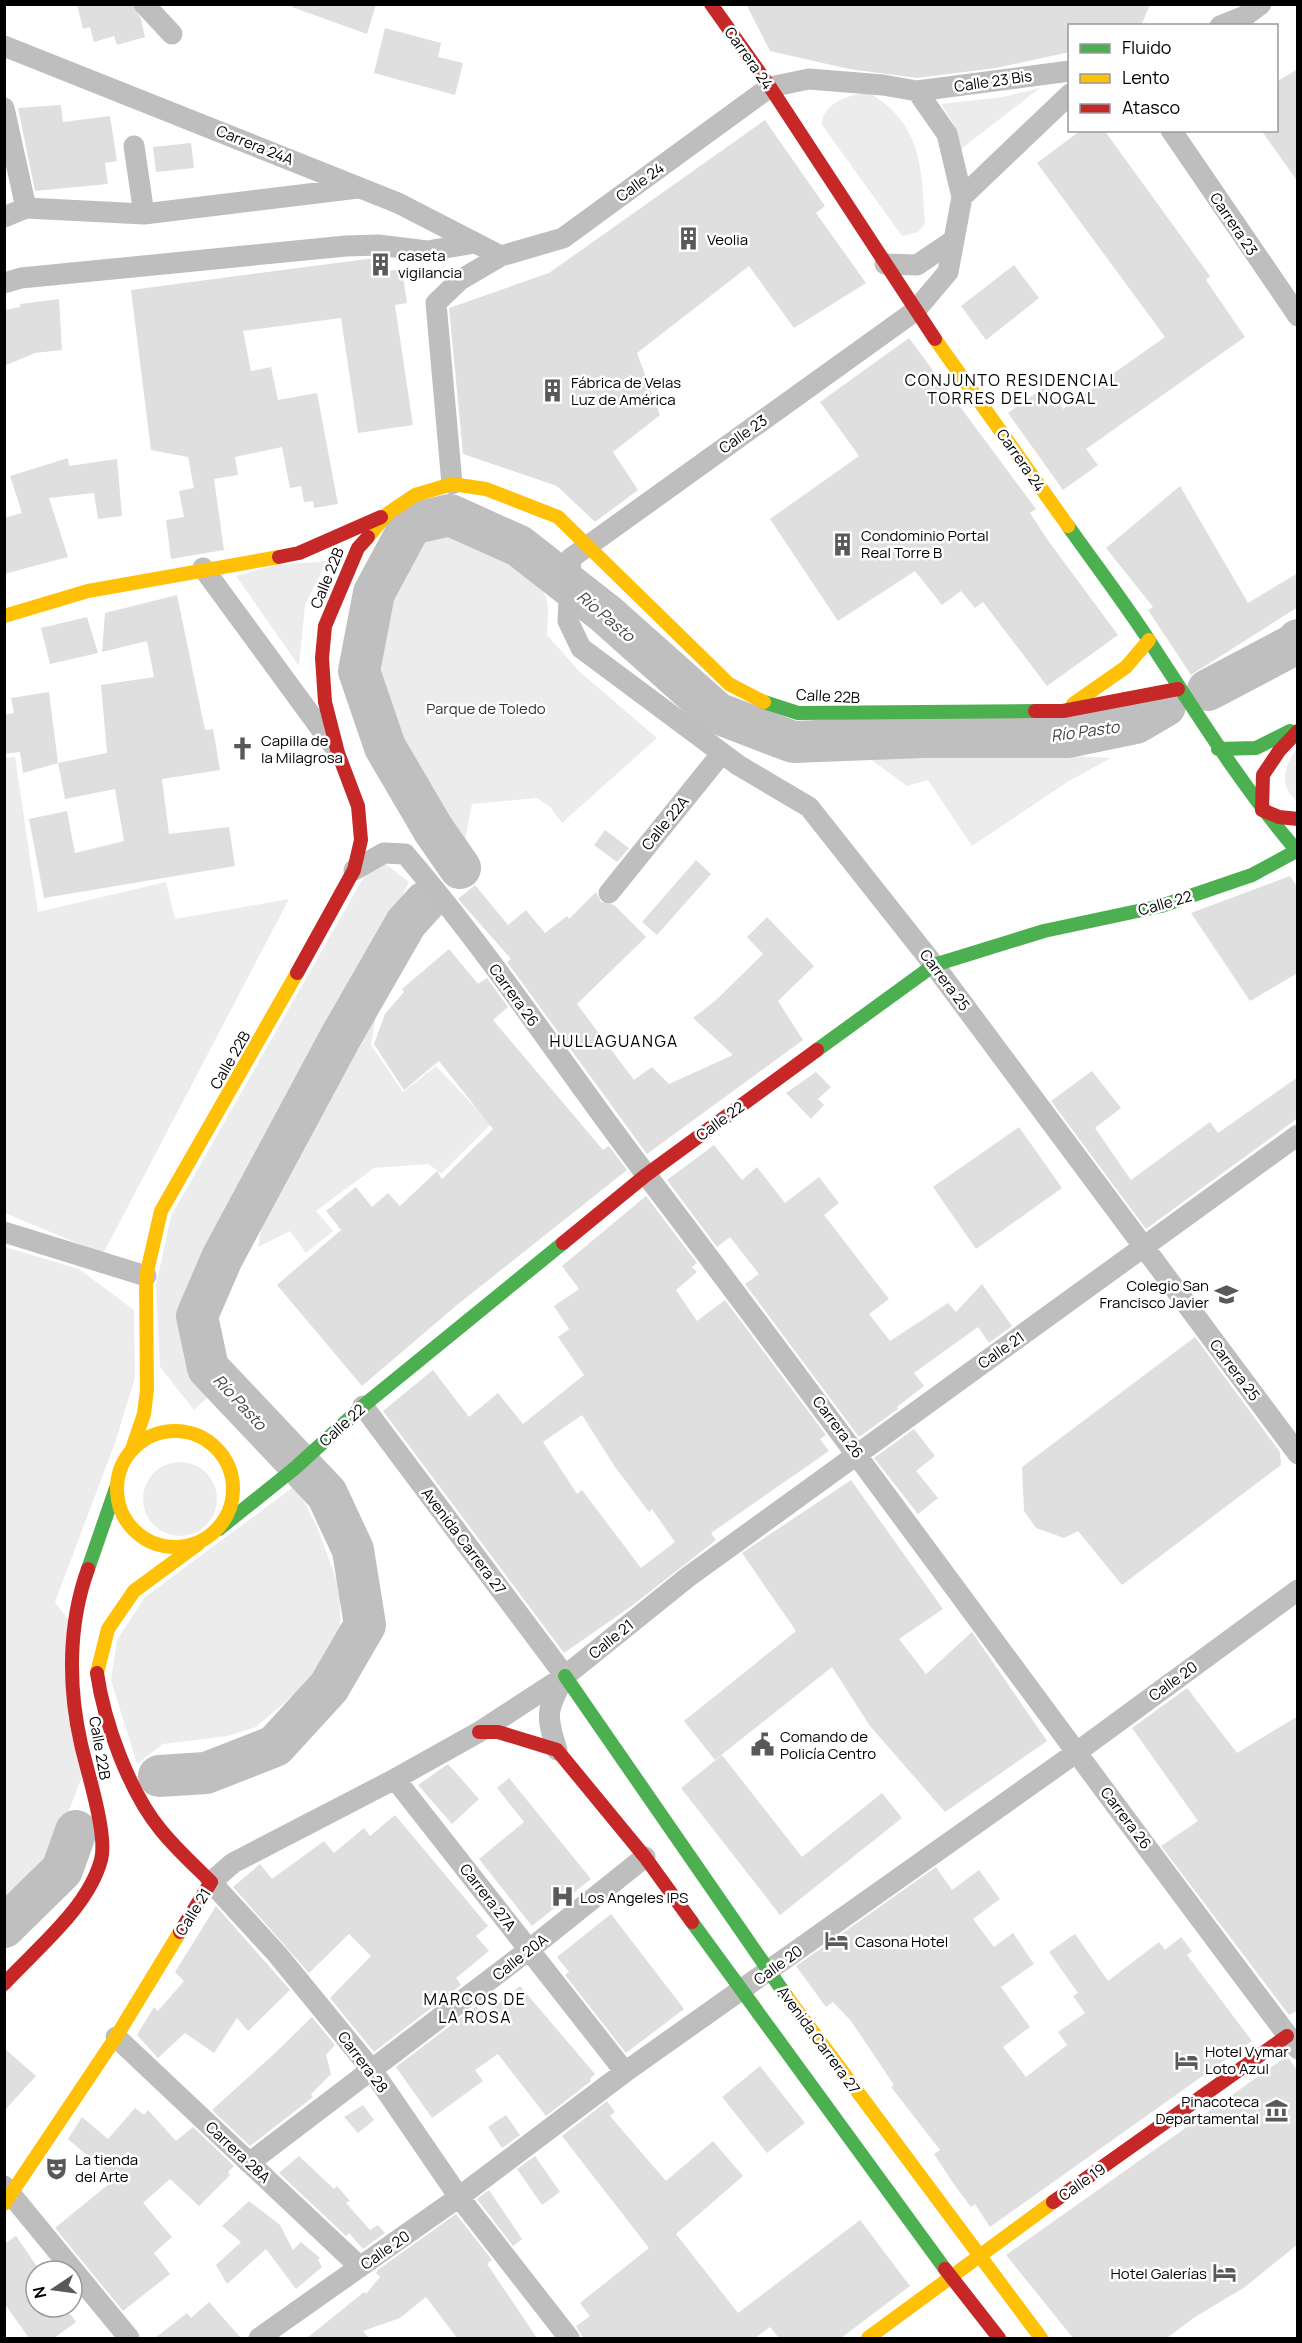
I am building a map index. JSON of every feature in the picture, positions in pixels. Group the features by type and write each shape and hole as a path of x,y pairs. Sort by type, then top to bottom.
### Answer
{"main road":[{"name":"Carrera 24","path":"711,4 770,87 915,311 1149,640 1180,692 1218,748 1262,810 1297,851"},
{"name":"Calle 22B","path":"132,1449 144,1414 147,1390 146,1276 161,1211 238,1079 354,870 361,840 358,806 338,753 325,702 322,657 326,626 358,548 387,514 415,495 452,484 486,489 558,518 588,544 729,684 763,702 798,713 823,715 1062,711 1180,692"},
{"path":"4,616 88,591 203,568 299,553 387,514"},
{"path":"1062,711 1126,667 1149,640"},
{"path":"1218,748 1245,752 1264,746 1298,729"},
{"path":"1298,729 1263,775 1262,810 1279,817 1298,819"},
{"name":"Calle 22","path":"219,1529 310,1454 363,1406 646,1175 934,965 1044,931 1161,906 1252,875 1297,851"},
{"path":"168,1431 188,1432 207,1440 222,1454 231,1471 234,1492 230,1512 219,1529 198,1544 175,1548 152,1544 133,1531 120,1511 116,1488 121,1466 132,1449 148,1437 168,1431"},
{"name":"Calle 22B","path":"4,1983 86,1896 102,1858 100,1826 80,1741 71,1658 80,1591 116,1488"},
{"name":"Carrera 28","path":"198,1544 134,1591 108,1629 97,1674 113,1735 140,1800 160,1829 211,1882"},
{"name":"Avenida Carrera 27","path":"565,1676 768,1971 977,2256 1041,2338"},
{"path":"479,1732 498,1732 557,1750 645,1857 950,2276 999,2338"},
{"name":"Calle 21","path":"7,2195 116,2037 211,1882"},
{"name":"Calle 19","path":"868,2338 977,2256 1294,2038"}],"street":[{"path":"144,4 172,34"},
{"path":"1225,24 1245,16 1261,4"},
{"name":"Carrera 24A","path":"4,46 398,203 501,256"},
{"name":"Calle 23 Bis","path":"770,87 809,79 883,85 918,91 1068,71"},
{"name":"Calle 24","path":"452,484 436,303 460,280 501,256 563,238 770,87"},
{"path":"918,91 948,134 962,197"},
{"path":"962,197 1068,96"},
{"path":"4,108 26,208"},
{"name":"Carrera 23","path":"1173,132 1293,310"},
{"path":"134,146 144,214"},
{"path":"4,217 26,208 144,214 362,188"},
{"name":"Calle 23","path":"571,558 915,311 948,272 962,197"},
{"path":"885,264 917,265 954,240"},
{"path":"4,284 21,278 311,248 378,245 427,251 475,243"},
{"name":"Carrera 25","path":"571,558 568,621 581,648 722,753 809,807 934,965 1298,1454"},
{"path":"203,568 338,753"},
{"name":"Calle 22A","path":"609,893 722,753"},
{"name":"Carrera 26","path":"354,870 384,853 405,854 445,901 646,1175 857,1453 1077,1752 1294,2038"},
{"name":"Calle 21","path":"211,1882 233,1863 395,1779 479,1732 565,1676 688,1577 1298,1135"},
{"path":"4,1232 146,1276"},
{"name":"Avenida Carrera 27","path":"363,1406 565,1676"},
{"name":"Calle 20","path":"259,2338 459,2197 626,2072 1077,1752 1298,1590"},
{"path":"557,1750 548,1713 549,1704 565,1676"},
{"name":"Carrera 27A","path":"395,1779 626,2072"},
{"name":"Calle 20A","path":"249,2163 530,1949 645,1857"},
{"name":"Carrera 28","path":"211,1882 277,1953 372,2070 459,2197 569,2338"},
{"name":"Carrera 28A","path":"116,2037 360,2267"},
{"path":"7,2195 129,2338"}],"green space":[{"path":"1040,88 961,149 953,123 941,104 1003,97"},
{"path":"869,93 887,105 900,118 916,149 920,166 925,224 918,232 902,236 822,125 823,117 832,105 854,95"},
{"name":"Parque de Toledo","path":"444,530 487,547 516,563 528,573 539,585 546,598 547,635 580,672 657,738 562,823 550,807 537,798 472,804 463,850 449,842 411,776 373,663 377,620 396,575 418,539"},
{"path":"327,561 305,605 299,666 236,576 276,565"},
{"path":"1297,748 1297,801 1287,789 1285,775 1289,761"},
{"path":"1015,753 1111,758 1069,781 972,846 928,780 907,786 870,759"},
{"path":"15,757 38,912 166,882 175,919 289,899 103,1254 5,1213 4,758"},
{"path":"383,862 409,882 222,1258 197,1316 208,1368 222,1384 194,1410 160,1367 156,1285 171,1216 370,866"},
{"path":"376,1015 371,1045 403,1092 436,1066 491,1124 441,1174 429,1164 374,1168 316,1211 333,1231 306,1253 290,1231 258,1247 268,1191 333,1066"},
{"path":"5,1247 79,1269 134,1310 135,1378 115,1443 55,1602 73,1626 85,1769 56,1844 5,1908"},
{"path":"180,1462 194,1465 206,1473 214,1485 217,1499 214,1513 206,1525 194,1533 180,1536 166,1533 154,1525 146,1513 143,1499 146,1485 154,1473 166,1465"},
{"path":"296,1485 318,1529 340,1590 340,1637 320,1672 256,1727 228,1736 163,1744 137,1764 111,1680 117,1640 145,1597"}],"building":[{"path":"77,4 132,4 141,19 145,37 117,45 114,36 94,42 90,27 83,29"},
{"path":"293,4 376,4 367,34 292,7"},
{"path":"746,4 1150,4 1142,24 1068,24 1068,52 996,68 917,78 849,69 770,51"},
{"path":"385,28 441,43 438,57 463,63 455,95 374,73"},
{"path":"1298,69 1298,182 1262,132 1278,132 1278,81"},
{"path":"61,105 63,122 110,116 117,161 105,163 108,184 35,191 18,108"},
{"path":"765,120 825,206 816,213 866,283 794,328 749,266 637,353 660,415 613,452 638,490 595,522 557,486 463,454 449,308 549,273"},
{"path":"1078,132 1105,132 1210,276 1206,280 1245,337 1086,449 1098,465 1063,490 1008,413 1047,385 1063,409 1165,337 1037,163"},
{"path":"191,143 194,168 156,172 153,147"},
{"path":"375,258 387,259 388,271 402,269 407,303 395,305 413,425 358,433 341,318 243,331 251,371 271,367 278,400 317,393 338,504 314,508 313,501 304,502 301,486 290,488 282,447 235,457 238,475 214,479 224,550 171,559 166,520 184,517 179,491 194,488 188,457 151,450 131,290"},
{"path":"1014,265 1039,298 986,340 961,306"},
{"path":"59,299 62,350 35,353 4,366 4,310 20,307 20,304"},
{"path":"909,338 1036,509 1030,513 1118,635 1047,686 983,602 975,608 961,591 942,605 915,571 838,621 770,519 859,456 820,402"},
{"path":"68,458 69,466 117,459 122,516 98,519 94,493 49,498 68,557 4,574 4,518 22,513 10,476"},
{"path":"1180,486 1248,603 1298,573 1298,607 1191,675 1148,610 1153,607 1106,548"},
{"path":"177,595 205,730 213,729 220,770 162,779 169,834 229,827 235,866 44,898 29,819 67,811 75,853 124,841 115,789 65,799 58,763 107,753 101,685 154,677 147,641 102,652 105,613"},
{"path":"87,617 98,653 50,664 41,628"},
{"path":"49,692 58,763 23,773 20,752 4,754 4,715 14,713 11,698"},
{"path":"605,830 629,848 617,862 594,845"},
{"path":"696,860 711,874 657,935 642,922"},
{"path":"1290,876 1298,888 1298,973 1250,1001 1191,913"},
{"path":"475,885 508,925 526,910 545,933 567,916 569,919 596,892 601,902 614,905 646,937 577,1004 634,1080 652,1067 669,1084 733,1055 693,1018 715,1001 763,954 747,937 767,917 814,966 778,1001 803,1040 647,1154 507,962 511,959 458,899"},
{"path":"449,949 478,984 487,978 508,1007 493,1020 603,1150 609,1146 627,1170 457,1305 362,1386 277,1285 341,1230 326,1211 356,1187 372,1207 388,1193 400,1206 437,1171 442,1179 493,1129 439,1061 404,1090 374,1044 385,1014 404,992 402,989"},
{"path":"1092,1071 1121,1108 1095,1128 1131,1180 1210,1122 1218,1133 1298,1077 1298,1118 1146,1229 1051,1101"},
{"path":"816,1072 831,1087 818,1099 824,1105 811,1119 786,1093"},
{"path":"1019,1127 1062,1188 976,1249 933,1187"},
{"path":"714,1145 742,1180 757,1167 785,1203 819,1177 839,1203 824,1215 889,1299 869,1314 890,1341 948,1303 956,1312 982,1284 1012,1326 989,1343 978,1327 914,1373 924,1386 897,1407 898,1409 859,1437 745,1284 759,1274 730,1237 717,1247 667,1180"},
{"path":"646,1196 697,1263 692,1267 697,1272 676,1290 697,1321 725,1300 826,1435 820,1439 829,1451 711,1533 716,1540 633,1605 564,1653 383,1411 433,1370 469,1417 498,1393 523,1424 584,1375 558,1337 569,1329 554,1306 579,1289 562,1266","holes":["582,1415 615,1467 649,1512 652,1509 675,1542 641,1568 582,1490 577,1494 543,1442"]},
{"path":"1195,1337 1280,1452 1281,1465 1122,1585 1078,1531 1064,1538 1036,1528 1024,1511 1022,1467"},
{"path":"914,1429 935,1456 916,1471 938,1498 918,1514 874,1458"},
{"path":"851,1480 943,1609 899,1639 926,1674 972,1632 1047,1741 945,1812 870,1726 832,1667 715,1760 684,1721 796,1631 742,1553"},
{"path":"1187,1688 1237,1753 1298,1716 1298,2010 1289,2015 1161,1846 1198,1821 1132,1728"},
{"path":"722,1755 802,1857 882,1793 902,1818 780,1915 681,1788"},
{"path":"448,1764 479,1799 452,1824 418,1785"},
{"path":"509,1778 591,1879 532,1926 479,1859 524,1822 497,1788"},
{"path":"395,1815 488,1926 476,1936 489,1951 456,1978 461,1985 374,2052 330,1998 371,1956 349,1934 309,1973 233,1887 260,1864 272,1879 324,1841 334,1853 364,1828 370,1836"},
{"path":"936,1867 952,1890 979,1870 1000,1899 973,1919 994,1947 1013,1933 1034,1964 1001,1987 1030,2027 1003,2047 1026,2077 1067,2045 1058,2032 1085,2013 1073,1996 1078,1993 1049,1952 1075,1934 1108,1981 1159,1942 1165,1950 1181,1937 1192,1951 1187,1955 1252,2041 990,2227 975,2204 971,2207 955,2186 934,2154 940,2150 891,2087 894,2085 851,2021 833,2002 826,2007 796,1966"},
{"path":"216,1906 290,1990 248,2031 237,2018 214,2053 185,2033 158,2058 137,2035 154,2007 158,2011 184,1981 175,1972"},
{"path":"611,1914 684,2009 626,2053 565,1975 569,1972 557,1957"},
{"path":"520,1986 595,2074 590,2079 591,2081 546,2116 498,2054 475,2070 483,2081 432,2118 396,2067 476,2006 483,2016"},
{"path":"312,2017 335,2045 326,2055 331,2074 311,2094 313,2097 250,2146 212,2110"},
{"path":"4,2048 36,2076 4,2111"},
{"path":"1287,2056 1298,2071 1298,2244 1245,2287 1195,2317 1167,2338 1073,2338 1006,2255"},
{"path":"760,2066 805,2123 767,2153 722,2097"},
{"path":"607,2101 615,2112 610,2116 666,2181 713,2141 743,2176 676,2234 738,2313 860,2220 910,2286 841,2338 779,2338 770,2327 755,2338 583,2338 576,2326 590,2316 580,2303 649,2248 562,2136"},
{"path":"363,2105 374,2120 358,2133 344,2117"},
{"path":"135,2108 144,2115 148,2110 176,2141 193,2127 234,2166 228,2172 230,2175 199,2206 170,2179 143,2203 172,2237 154,2253 170,2274 123,2311 84,2263 84,2259 80,2259 55,2228 115,2179 68,2139 82,2117 108,2139"},
{"path":"506,2115 520,2135 502,2148 488,2127"},
{"path":"299,2156 334,2189 337,2186 350,2201 346,2203 370,2230 378,2225 385,2233 363,2249 349,2233 346,2236 279,2173"},
{"path":"535,2156 560,2192 542,2205 517,2169"},
{"path":"489,2190 522,2239 513,2246 477,2199"},
{"path":"249,2201 280,2225 293,2250 301,2242 320,2258 318,2260 322,2267 296,2289 266,2249 227,2284 216,2265 241,2242 222,2226"},
{"path":"456,2214 492,2260 487,2264 537,2338 457,2338 426,2297 400,2318 363,2331 369,2338 307,2338 364,2292 366,2294 380,2277 376,2273 379,2269"},
{"path":"16,2236 32,2259 24,2259 24,2319 74,2319 76,2322 54,2338 29,2338 4,2303 4,2244"},
{"path":"209,2302 241,2338 155,2338 187,2313 191,2318"}],"waterway":[{"name":"Río Pasto","path":"460,868 433,829 385,747 359,671 374,593 411,524 450,515 519,546 606,614 717,713 793,742 922,737 1068,737 1136,723 1165,706"},
{"name":"Río Pasto","path":"1208,690 1295,644 1298,640"},
{"name":"Río Pasto","path":"159,1776 206,1773 275,1746 329,1687 365,1625 353,1550 327,1494 208,1368 197,1316 222,1258 340,1038 406,923 425,902"},
{"name":"Río Pasto","path":"4,1927 62,1870 76,1831"}],"traffic: fast":[{"path":"1068,526 1140,627 1238,775 1297,851"},
{"path":"764,702 798,713 1035,711"},
{"path":"1218,749 1256,748 1290,731"},
{"path":"817,1050 934,965 1044,931 1161,906 1252,875 1298,850"},
{"path":"219,1529 295,1468 363,1406 563,1243"},
{"path":"88,1569 116,1488"},
{"path":"565,1676 787,1997"},
{"path":"692,1922 945,2269"}],"traffic: slow":[{"path":"935,339 1068,526"},
{"path":"368,537 387,514 415,495 452,484 486,489 558,517 729,684 764,702"},
{"path":"4,616 88,591 279,557"},
{"path":"1073,704 1126,667 1149,640"},
{"path":"132,1449 144,1414 147,1390 146,1276 161,1211 297,973"},
{"path":"175,1431 197,1435 216,1448 229,1467 233,1489 229,1511 216,1530 197,1543 175,1547 153,1543 134,1530 121,1511 117,1489 121,1467 134,1448 153,1435 175,1431"},
{"path":"97,1673 108,1629 134,1591 198,1544"},
{"path":"4,2204 116,2037 180,1932"},
{"path":"787,1997 1041,2338"},
{"path":"868,2338 1053,2202"}],"traffic: jam":[{"path":"711,4 770,87 935,339"},
{"path":"279,557 299,553 381,517"},
{"path":"297,973 354,870 361,840 358,806 338,753 325,702 322,658 325,626 358,548 368,537"},
{"path":"1035,711 1063,711 1178,689"},
{"path":"1298,731 1279,751 1263,775 1262,810 1279,817 1298,819"},
{"path":"563,1243 646,1175 817,1050"},
{"path":"4,1984 73,1911 85,1895 101,1860 102,1835 81,1744 72,1678 77,1612 88,1569"},
{"path":"97,1673 112,1734 138,1795 166,1836 211,1882 180,1932"},
{"path":"479,1732 498,1732 557,1750 645,1857 692,1922"},
{"path":"1053,2202 1287,2036"},
{"path":"945,2269 999,2338"}],"place":[{"name":"Veolia","path":"689,239"},
{"name":"caseta vigilancia","path":"380,264"},
{"name":"Fábrica de Velas Luz de América","path":"553,391"},
{"name":"Condominio Portal Real Torre B","path":"843,544"},
{"name":"Capilla de la Milagrosa","path":"243,749"},
{"name":"Colegio San Francisco Javier","path":"1227,1294"},
{"name":"Comando de Policía Centro","path":"762,1745"},
{"name":"Los Angeles IPS","path":"562,1897"},
{"name":"Casona Hotel","path":"837,1941"},
{"name":"Hotel Vymar Loto Azul","path":"1187,2060"},
{"name":"Pinacoteca Departamental","path":"1277,2110"},
{"name":"La tienda del Arte","path":"57,2168"},
{"name":"Hotel Galerías","path":"1225,2273"}],"district":[{"name":"CONJUNTO RESIDENCIAL TORRES DEL NOGAL","path":"1012,389"},
{"name":"HULLAGUANGA","path":"614,1041"},
{"name":"MARCOS DE LA ROSA","path":"475,2008"}]}
